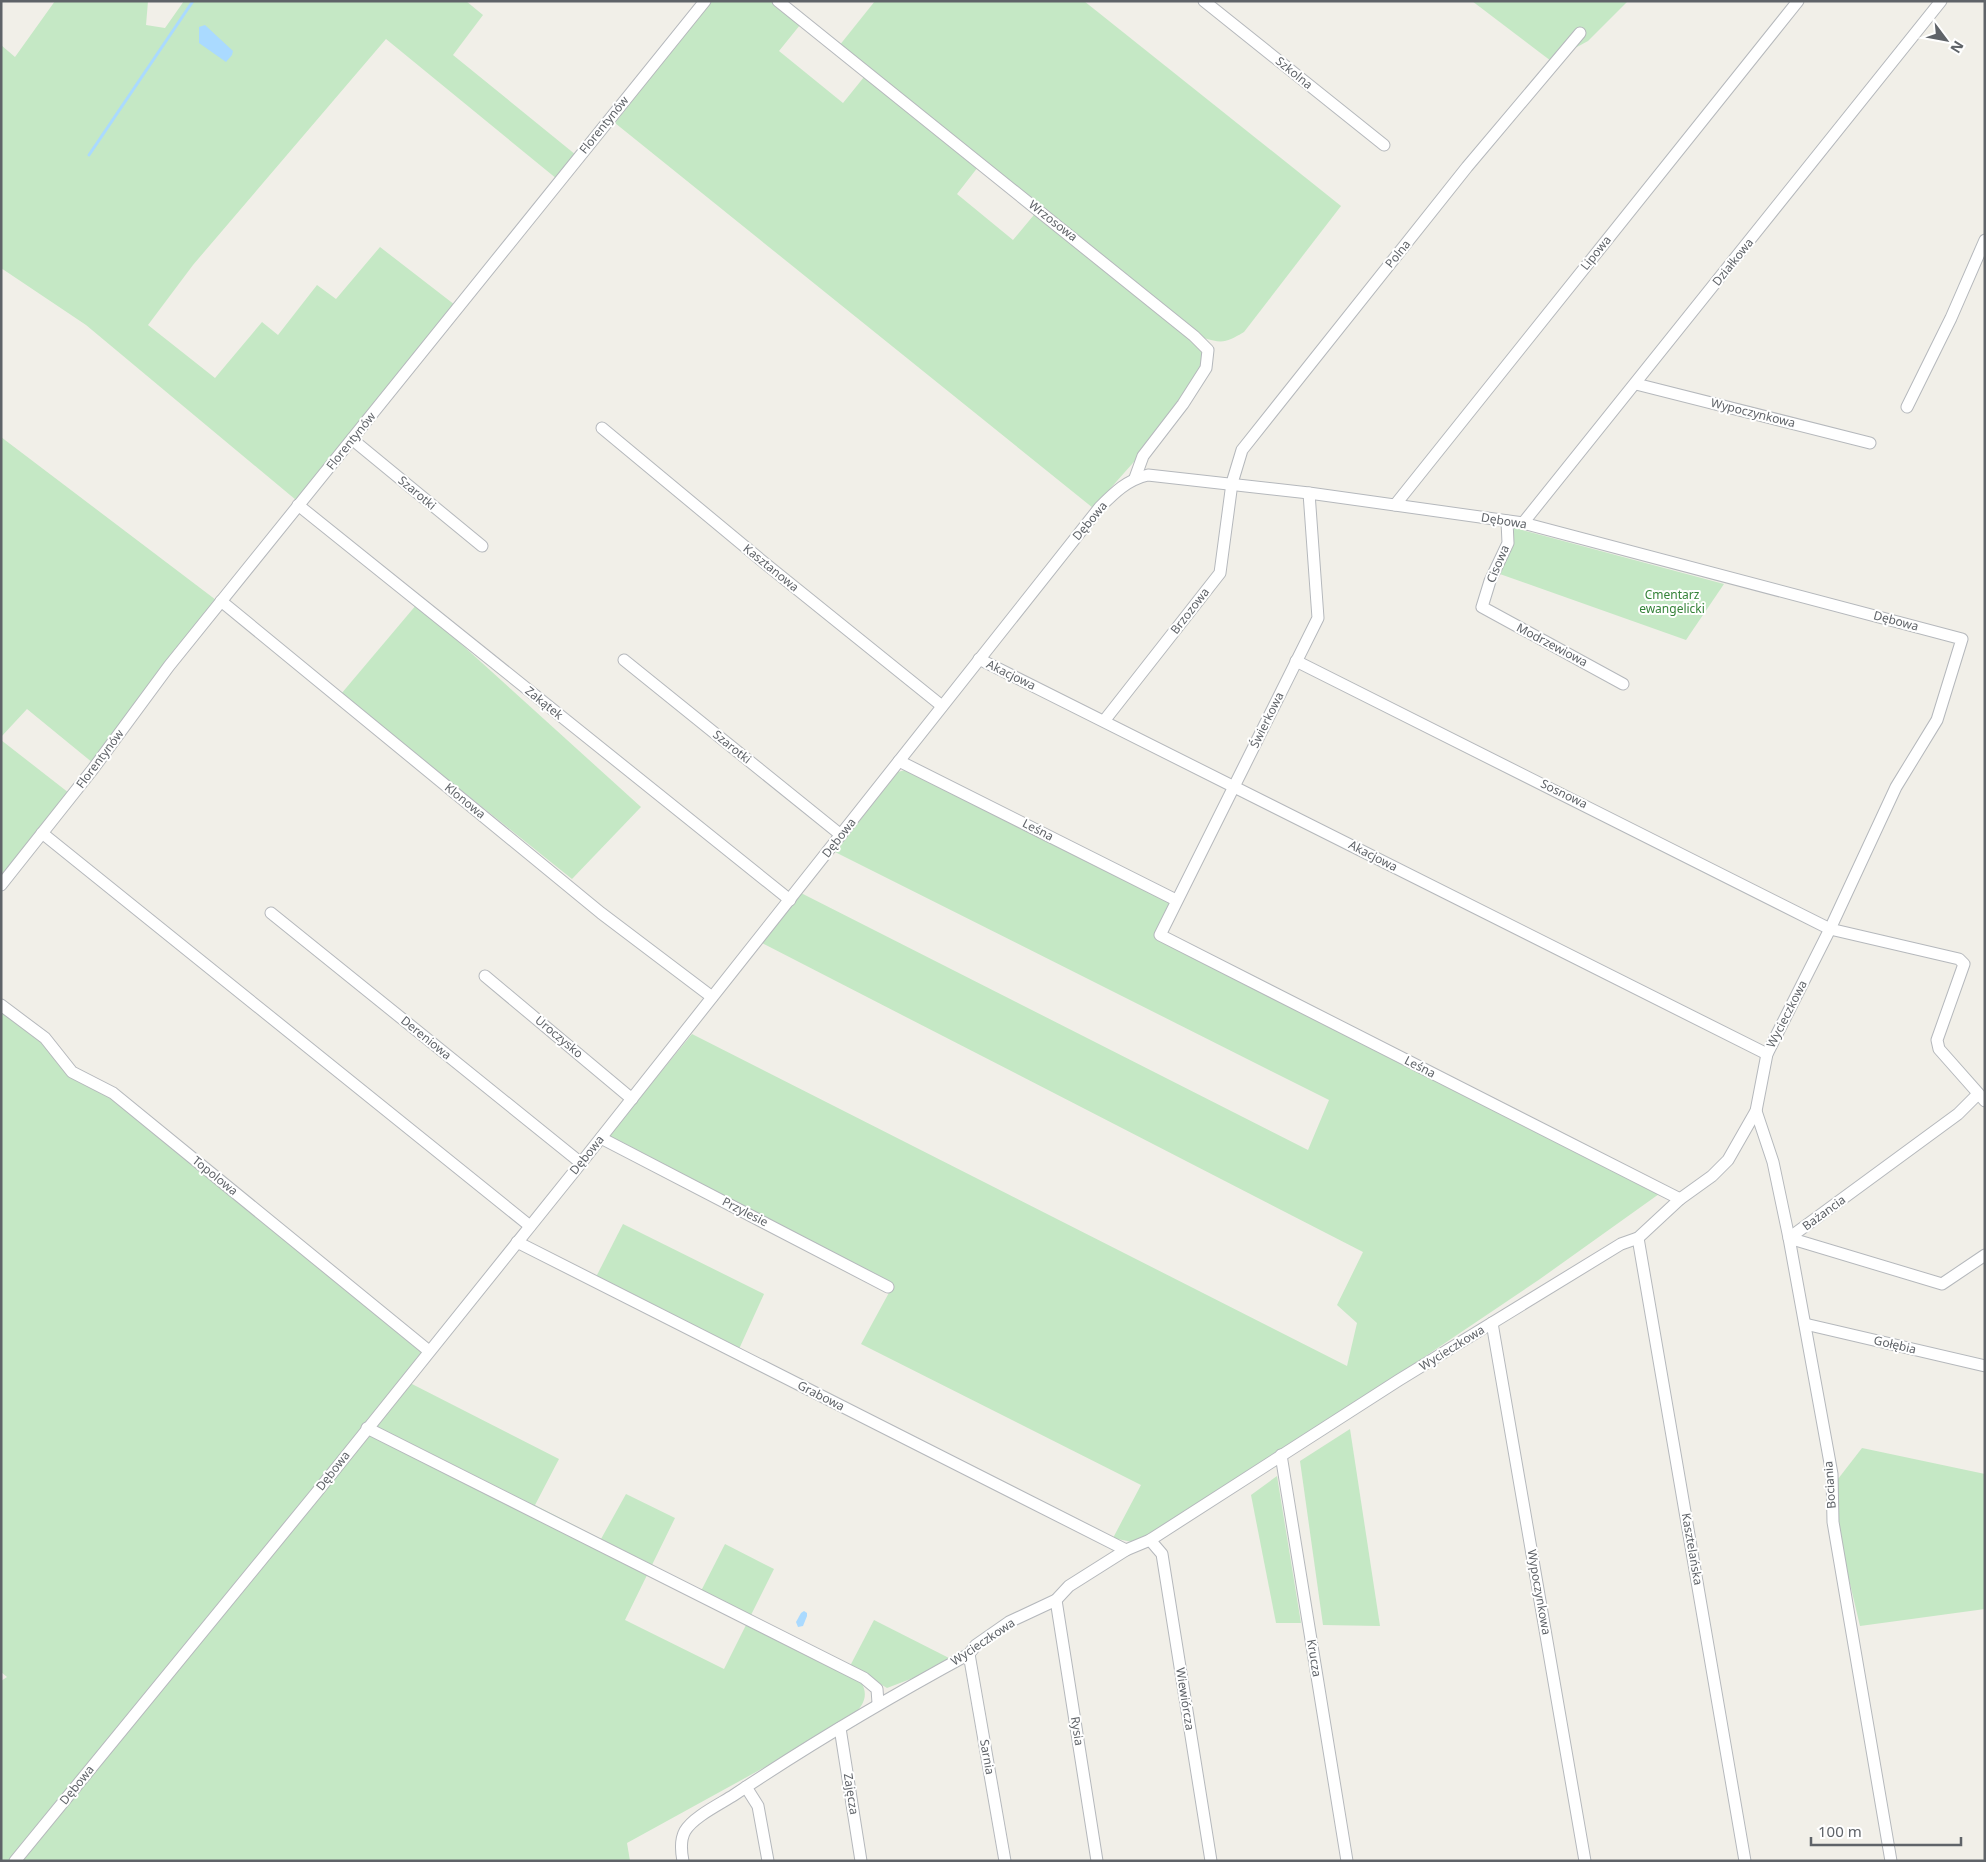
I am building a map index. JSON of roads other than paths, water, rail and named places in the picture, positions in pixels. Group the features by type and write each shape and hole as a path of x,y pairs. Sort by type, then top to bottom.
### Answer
{"street":[{"name":"Florentynów","path":"1,884 221,601 340,452 353,440 407,370 705,1"},
{"name":"Wrzosowa","path":"778,1 1187,330 1208,350 1206,368 1183,404 1143,456 1135,478"},
{"name":"Szkolna","path":"1204,1 1384,145"},
{"name":"Lipowa","path":"1395,504 1798,1"},
{"name":"Działkowa","path":"1523,523 1942,1"},
{"name":"Polna","path":"1232,483 1242,450 1467,167 1580,33"},
{"path":"1907,407 1951,318 1985,240"},
{"name":"Wypoczynkowa","path":"1636,384 1870,443"},
{"name":"Kasztanowa","path":"602,428 767,565 942,706"},
{"name":"Szarotki","path":"353,440 482,546"},
{"name":"Dębowa","path":"15,1861 276,1542 582,1162 979,659 1100,507 1119,487 1135,478 1148,475 1232,483 1507,520 1962,639"},
{"name":"Brzozowa","path":"1104,721 1220,573 1232,483"},
{"name":"Świerkowa","path":"1160,935 1318,618 1309,493"},
{"name":"Zakątek","path":"298,505 790,900"},
{"name":"Cisowa","path":"1482,607 1490,581 1508,543 1507,520"},
{"name":"Klonowa","path":"221,601 601,913 712,997"},
{"name":"Modrzewiowa","path":"1482,607 1623,684"},
{"name":"Wycieczkowa","path":"683,1861 682,1842 684,1832 691,1823 746,1786 878,1703 968,1654 976,1645 1009,1622 1056,1600 1069,1586 1126,1550 1150,1540 1281,1455 1492,1323 1622,1244 1638,1238 1680,1199 1712,1176 1728,1160 1756,1111 1767,1054 1830,929 1896,786 1936,720 1962,639"},
{"name":"Akacjowa","path":"979,659 1767,1054"},
{"name":"Szarotki","path":"624,660 841,835"},
{"name":"Sosnowa","path":"1296,661 1830,929"},
{"name":"Leśna","path":"899,761 1176,900"},
{"path":"42,833 530,1226"},
{"name":"Dereniowa","path":"271,913 582,1162"},
{"name":"Bażancia","path":"1789,1238 1981,1098 1939,1049 1937,1040 1964,964 1959,959 1830,929"},
{"name":"Leśna","path":"1160,935 1680,1199"},
{"name":"Uroczysko","path":"485,976 632,1099"},
{"name":"Topolowa","path":"1,1005 45,1038 72,1072 113,1092 429,1351"},
{"name":"Bociania","path":"1756,1111 1772,1162 1805,1324 1832,1474 1833,1522 1891,1861"},
{"name":"Przylesie","path":"601,1138 888,1287"},
{"name":"Kasztelańska","path":"1638,1238 1745,1861"},
{"name":"Bażancia","path":"1789,1238 1942,1284 1985,1255"},
{"name":"Grabowa","path":"517,1242 1126,1550"},
{"name":"Wypoczynkowa","path":"1492,1323 1585,1861"},
{"name":"Gołębia","path":"1805,1324 1985,1366"},
{"path":"367,1428 864,1678 877,1689 878,1703"},
{"name":"Krucza","path":"1281,1455 1347,1861"},
{"name":"Wiewiórcza","path":"1150,1540 1162,1554 1211,1861"},
{"name":"Rysia","path":"1056,1600 1098,1861"},
{"name":"Sarnia","path":"968,1654 1005,1861"},
{"name":"Zajęcza","path":"840,1728 861,1861"},
{"path":"746,1786 758,1806 768,1861"}],"water":[{"path":"205,25 233,51 226,62 199,43 199,27"},
{"path":"804,1611 807,1613 807,1616 803,1626 798,1627 796,1622"}],"waterway":[{"path":"89,155 193,1"}],"park label":[{"name":"Cmentarz ewangelicki","path":"1672,602"}]}
